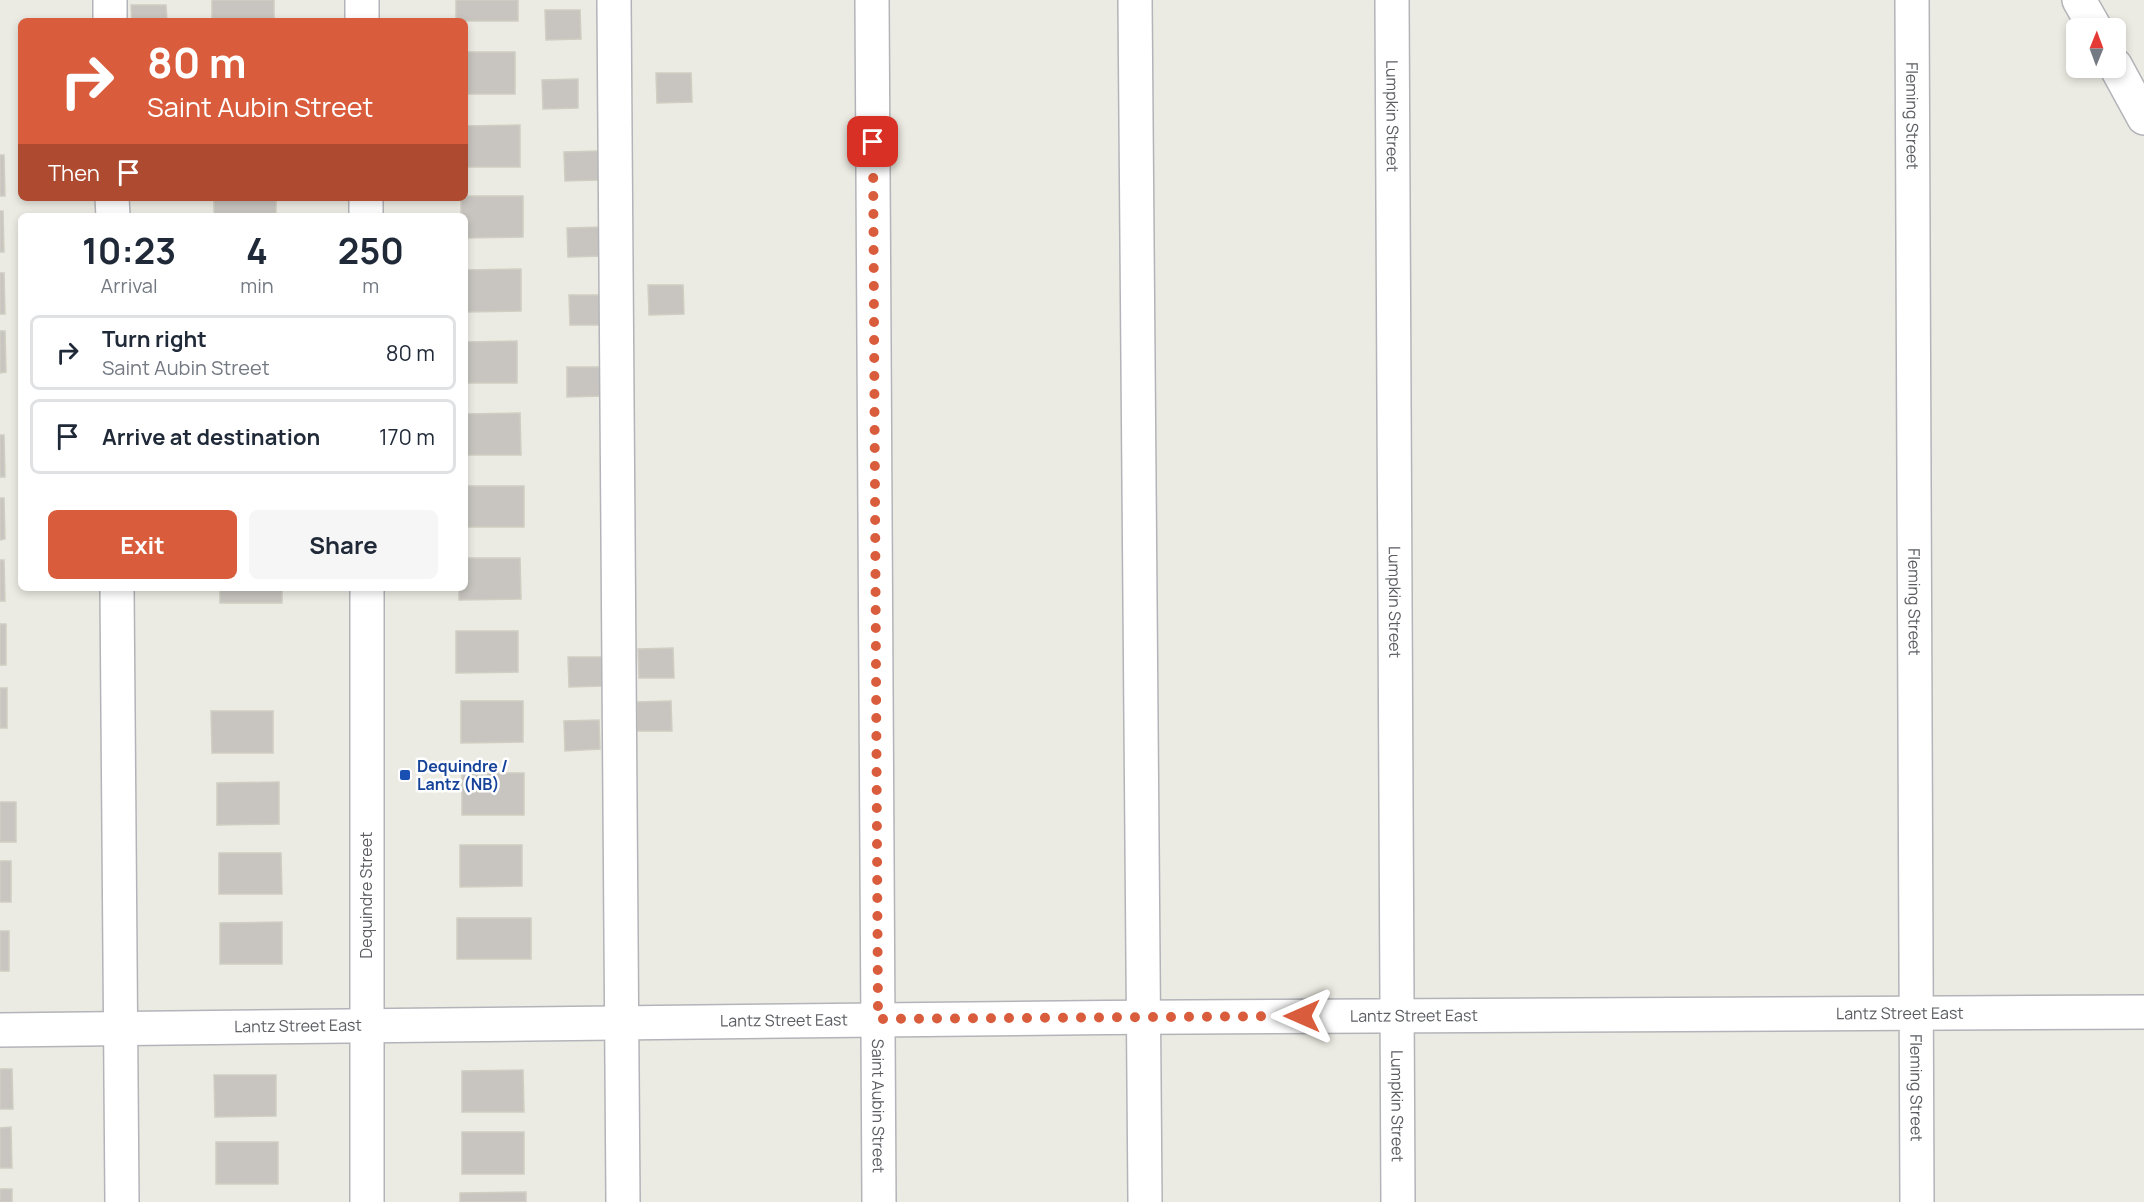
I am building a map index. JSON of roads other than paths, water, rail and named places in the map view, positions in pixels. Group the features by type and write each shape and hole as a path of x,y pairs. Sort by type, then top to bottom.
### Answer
{"street":[{"path":"110,0 110,18"},
{"path":"362,0 362,18"},
{"path":"614,0 622,1202"},
{"name":"Saint Aubin Street","path":"872,0 879,1202"},
{"path":"1135,0 1145,1202"},
{"name":"Lumpkin Street","path":"1392,0 1398,1202"},
{"name":"Fleming Street","path":"1912,0 1917,1202"},
{"path":"2079,0 2089,18"},
{"path":"2122,78 2144,118"},
{"path":"117,591 122,1202"},
{"name":"Dequindre Street","path":"366,1202 367,591"},
{"name":"Lantz Street East","path":"0,1030 878,1019 2144,1012"}],"place":[{"name":"Dequindre / Lantz (NB)","path":"405,775"}]}
